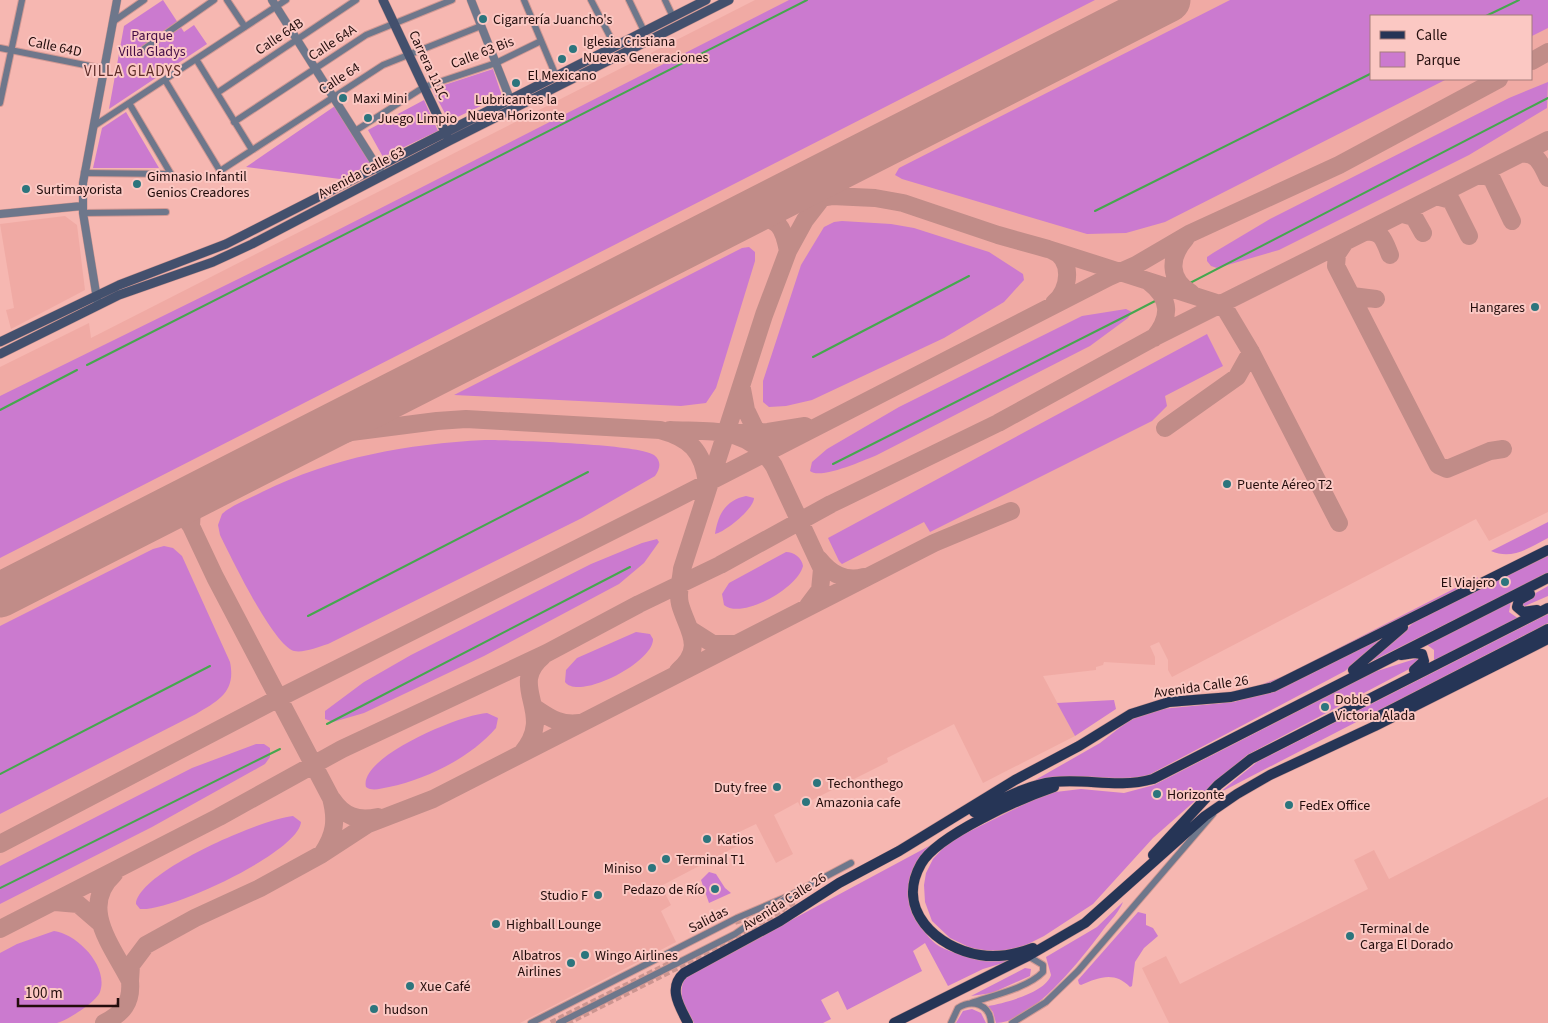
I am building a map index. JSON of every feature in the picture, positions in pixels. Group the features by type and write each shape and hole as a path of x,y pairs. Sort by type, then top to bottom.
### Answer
{"main road":[{"name":"Carrera 111C","path":"383,0 447,137"},
{"name":"Avenida Calle 63","path":"0,354 98,305 139,287 223,258 383,176 510,99 706,0"},
{"name":"Avenida Calle 63","path":"0,342 96,294 226,244 378,167 447,137 729,0"},
{"name":"Avenida Calle 26","path":"688,1023 676,996 676,985 682,974 780,921 839,883 946,824 1014,780 1079,746 1131,714 1169,702 1231,697 1274,687 1548,550"},
{"name":"Avenida Calle 26","path":"946,824 1039,785 1075,782 1122,785 1153,779 1548,578"},
{"path":"1548,582 1519,600 1516,605 1523,612 1548,607"},
{"path":"1108,903 1207,797 1243,764 1548,607"},
{"path":"1323,691 1366,660 1413,618"},
{"path":"894,1023 1028,956 1085,923 1205,816 1224,802 1270,775 1430,689 1548,628"},
{"path":"1319,750 1375,726 1548,639"},
{"path":"1384,690 1424,661 1422,654 1418,653 1390,657"},
{"path":"1059,939 1010,954 982,956 961,950 945,943 926,927 917,911 914,888 921,864 948,838 1036,794 1075,782"}],"street":[{"path":"0,103 22,0"},
{"path":"98,305 82,209 84,173 118,0"},
{"path":"114,21 144,0"},
{"path":"144,49 214,0"},
{"path":"227,0 245,27"},
{"path":"94,126 245,27 274,4 286,0"},
{"name":"Calle 64B","path":"217,93 356,0"},
{"name":"Calle 64A","path":"234,122 366,35 452,0"},
{"path":"471,0 510,99"},
{"path":"524,0 556,76"},
{"path":"590,0 615,46"},
{"path":"629,0 644,31"},
{"path":"664,0 673,17"},
{"path":"274,4 383,176"},
{"name":"Calle 64","path":"165,80 220,171 383,65 481,26"},
{"name":"Calle 63 Bis","path":"355,131 424,87 496,62 541,41"},
{"name":"Calle 64D","path":"0,48 105,69"},
{"path":"196,59 252,150"},
{"path":"84,173 171,174 129,103"},
{"path":"0,214 82,209 166,212"},
{"path":"1012,1023 1046,1002 1078,971 1224,802"},
{"name":"Salidas","path":"531,1023 738,918 791,895 851,863"},
{"name":"Salidas","path":"559,1023 735,934 791,895"},
{"path":"951,1023 958,1008 1020,986 1040,975 1043,972 1043,965 1028,956"},
{"path":"970,1003 983,1007 988,1012 991,1023"}],"shaded area":[{"path":"755,0 1548,0 1548,512 1489,541 1476,519 1172,677 1168,670 1168,660 1159,642 1150,646 1155,657 1155,665 1104,662 1103,665 1096,667 1096,670 1043,676 1075,736 983,783 954,724 887,758 888,762 800,806 798,802 774,815 793,854 776,863 756,824 735,834 732,836 737,846 661,886 671,905 661,911 676,942 520,1023 0,1023 0,367 89,323 91,338"},
{"path":"65,216 77,225 85,290 11,329 6,310 14,308 0,224"},
{"path":"1548,797 1548,1023 1169,1023 1142,968 1166,956 1180,984 1368,889 1354,860 1374,850 1389,879"}],"green space":[{"name":"Parque Villa Gladys","path":"163,0 184,32 194,25 207,44 109,109 124,26"},
{"path":"789,0 1095,0 0,558 0,396 324,237"},
{"path":"1230,0 1548,0 1548,28 1533,36 1533,15 1370,15 1370,80 1445,80 1165,222 1126,233 1087,234 902,179 895,175 899,168"},
{"path":"493,69 502,96 449,121 432,89"},
{"path":"1548,82 1547,108 1469,155 1279,250 1217,268 1211,266 1207,261 1207,257 1213,253 1270,219 1509,98"},
{"path":"424,100 438,131 383,157 368,130"},
{"path":"335,106 371,164 340,179 246,167"},
{"path":"126,112 159,168 93,168 102,128"},
{"path":"834,222 891,224 914,228 989,252 1023,274 1024,280 1004,302 944,338 812,400 786,406 769,407 763,402 763,381 801,265 824,227"},
{"path":"749,247 755,252 755,261 716,388 706,403 681,406 454,395 742,248"},
{"path":"1126,309 1132,312 1128,318 1090,346 877,455 832,471 815,473 810,471 812,462 827,449 899,407 1082,316"},
{"path":"1207,334 1223,366 1165,396 1167,406 1152,421 930,532 924,522 842,564 839,561 828,538"},
{"path":"485,440 573,443 644,451 654,455 659,462 659,468 655,476 582,518 328,644 302,651 294,651 285,645 253,599 220,535 218,525 222,514 236,504 289,480 343,461 399,449"},
{"path":"746,496 754,498 749,508 732,525 715,534 718,520 724,509 733,501"},
{"path":"1548,522 1548,538 1534,546 1520,552 1506,554 1491,551"},
{"path":"657,539 659,542 644,563 619,584 484,656 364,713 333,722 325,719 325,711 364,682 411,655 591,564 642,543"},
{"path":"164,546 173,548 182,556 230,662 231,680 228,688 219,699 196,714 0,814 0,626 153,549"},
{"path":"786,552 797,556 803,566 799,575 781,592 756,605 743,608 732,609 724,605 722,594 729,583"},
{"path":"1548,553 1548,573 1370,662 1414,622"},
{"path":"1477,577 1479,580 1285,679 1256,689 1221,694 1255,687 1284,676"},
{"path":"1548,586 1548,596 1525,606 1521,604 1522,601"},
{"path":"1511,601 1509,612 1519,619 1434,661 1434,650 1426,644"},
{"path":"1548,614 1548,623 1219,793 1257,762"},
{"path":"636,632 650,634 653,639 650,648 642,658 629,668 599,683 585,687 573,687 565,682 566,670 577,658"},
{"path":"1387,636 1345,671 1143,778 1030,783 1100,743 1127,722 1151,710 1234,702 1277,689"},
{"path":"1418,658 1419,662 1413,667 1247,755 1153,838 1093,904 1044,936 1018,949 995,951 973,949 950,938 932,921 925,902 924,885 926,873 933,859 950,841 1047,793 1081,789 1124,793 1154,785 1374,672"},
{"path":"1114,700 1116,709 1075,736 1057,703"},
{"path":"487,713 498,718 496,728 474,749 461,758 418,779 377,789 366,787 368,775 378,763 394,751 436,729 474,715"},
{"path":"256,744 264,744 270,748 270,757 265,764 152,827 0,904 0,866 192,768"},
{"path":"293,816 301,822 295,834 279,849 257,864 204,891 178,901 140,909 136,904 142,891 157,877 178,863 230,837 277,819"},
{"path":"931,845 914,873 922,925 932,941 956,953 985,956 1026,956 983,969 948,986 925,943 913,951 922,971 847,1010 838,991 821,1000 831,1019 823,1023 694,1023 682,997 681,991 685,977"},
{"path":"709,872 716,874 725,888 731,893 709,903 701,880"},
{"path":"1123,902 1117,913 1056,987 1025,1012 1010,1020 996,1023 993,1012 988,1006 1024,996 1042,987 1051,975 1046,957 1097,927"},
{"path":"1138,912 1146,914 1146,925 1153,928 1158,936 1144,948 1135,962 1132,986 1130,987 1113,977 1100,978 1081,985 1079,984 1078,980"},
{"path":"54,931 72,938 89,953 100,972 102,982 100,992 93,1001 81,1010 57,1023 0,1023 0,953 17,944"},
{"path":"1025,968 1031,969 1030,976 992,993 971,996"},
{"path":"972,1009 981,1013 986,1023 956,1023 963,1011"}],"waterway":[{"path":"87,365 807,0"},
{"path":"1488,15 1519,0"},
{"path":"1095,211 1370,74"},
{"path":"833,464 1128,315 1548,98"},
{"path":"813,357 969,276"},
{"path":"0,410 77,370"},
{"path":"308,616 588,472"},
{"path":"327,724 630,567"},
{"path":"0,774 210,666"},
{"path":"0,888 280,749"}],"taxiway":[{"path":"1533,60 1548,52"},
{"path":"0,844 279,698 1136,265 1189,234 1339,165 1497,80"},
{"path":"0,929 219,817 342,749 547,653 639,604 720,565 831,504 998,423 1153,338 1548,140"},
{"path":"678,671 691,654 693,646 690,630 679,600 682,569 764,315 788,251 805,220 822,198 888,143"},
{"path":"1521,154 1535,157 1548,178"},
{"path":"1476,176 1486,176 1492,179 1512,221"},
{"path":"759,208 832,196 875,198 903,203 998,235 1223,305 1251,352 1339,523"},
{"path":"1436,196 1451,200 1469,236"},
{"path":"751,213 767,218 781,228 788,251"},
{"path":"1403,214 1414,217 1423,233"},
{"path":"1366,232 1379,235 1390,255"},
{"path":"1186,238 1176,253 1174,267 1178,281 1191,293"},
{"path":"1345,242 1337,254 1336,266 1438,465 1447,469 1490,451 1503,449"},
{"path":"1051,250 1063,260 1067,275 1064,291 1054,303"},
{"path":"1149,282 1161,295 1166,308 1166,316 1154,338"},
{"path":"1352,296 1376,299"},
{"path":"1165,428 1237,377 1251,352"},
{"path":"742,389 746,410 761,441"},
{"path":"251,467 351,432 466,419 660,430 679,437 693,448 702,462 707,483"},
{"path":"737,433 768,432 805,426"},
{"path":"670,430 728,434 753,444 764,453 774,466 822,569 820,590 808,606"},
{"path":"203,492 199,495 192,508 191,526 215,577 331,798 334,827 330,840 322,854"},
{"path":"130,981 131,965 146,945 195,918 260,888 322,854 368,824 433,799 934,543 1011,511"},
{"path":"161,513 171,512 179,514 191,526"},
{"path":"819,559 828,569 839,576 851,578 864,577"},
{"path":"691,630 713,644 734,644"},
{"path":"522,753 531,738 535,725 529,690 529,678 533,667 543,656"},
{"path":"535,708 561,722 580,723"},
{"path":"332,799 341,810 352,816 358,818 378,817"},
{"path":"104,1023 125,1006 130,989 130,981 108,941 99,913 99,900 104,887 114,874"},
{"path":"55,902 78,904 100,923"}],"runway":[{"path":"0,595 1168,0"}],"tunnel":[{"path":"781,909 795,902"},
{"path":"735,922 784,906"},
{"path":"567,1023 742,935 784,909"},
{"path":"551,1023 675,961"}],"place":[{"name":"Cigarrería Juancho's","path":"483,19"},
{"name":"Iglesia Cristiana Nuevas Generaciones","path":"573,49"},
{"name":"El Mexicano","path":"562,59"},
{"name":"Lubricantes la Nueva Horizonte","path":"516,83"},
{"name":"Maxi Mini","path":"343,98"},
{"name":"Juego Limpio","path":"368,118"},
{"name":"Gimnasio Infantil Genios Creadores","path":"137,184"},
{"name":"Surtimayorista","path":"26,189"},
{"name":"Hangares","path":"1535,307"},
{"name":"Puente Aéreo T2","path":"1227,484"},
{"name":"El Viajero","path":"1505,582"},
{"name":"Doble Victoria Alada","path":"1325,707"},
{"name":"Techonthego","path":"817,783"},
{"name":"Duty free","path":"777,787"},
{"name":"Horizonte","path":"1157,794"},
{"name":"Amazonia cafe","path":"806,802"},
{"name":"FedEx Office","path":"1289,805"},
{"name":"Katios","path":"707,839"},
{"name":"Terminal T1","path":"666,859"},
{"name":"Miniso","path":"652,868"},
{"name":"Pedazo de Río","path":"715,889"},
{"name":"Studio F","path":"598,895"},
{"name":"Highball Lounge","path":"496,924"},
{"name":"Terminal de Carga El Dorado","path":"1350,936"},
{"name":"Wingo Airlines","path":"585,955"},
{"name":"Albatros Airlines","path":"571,963"},
{"name":"Xue Café","path":"410,986"},
{"name":"hudson","path":"374,1009"}],"district":[{"name":"VILLA GLADYS","path":"133,71"}]}
